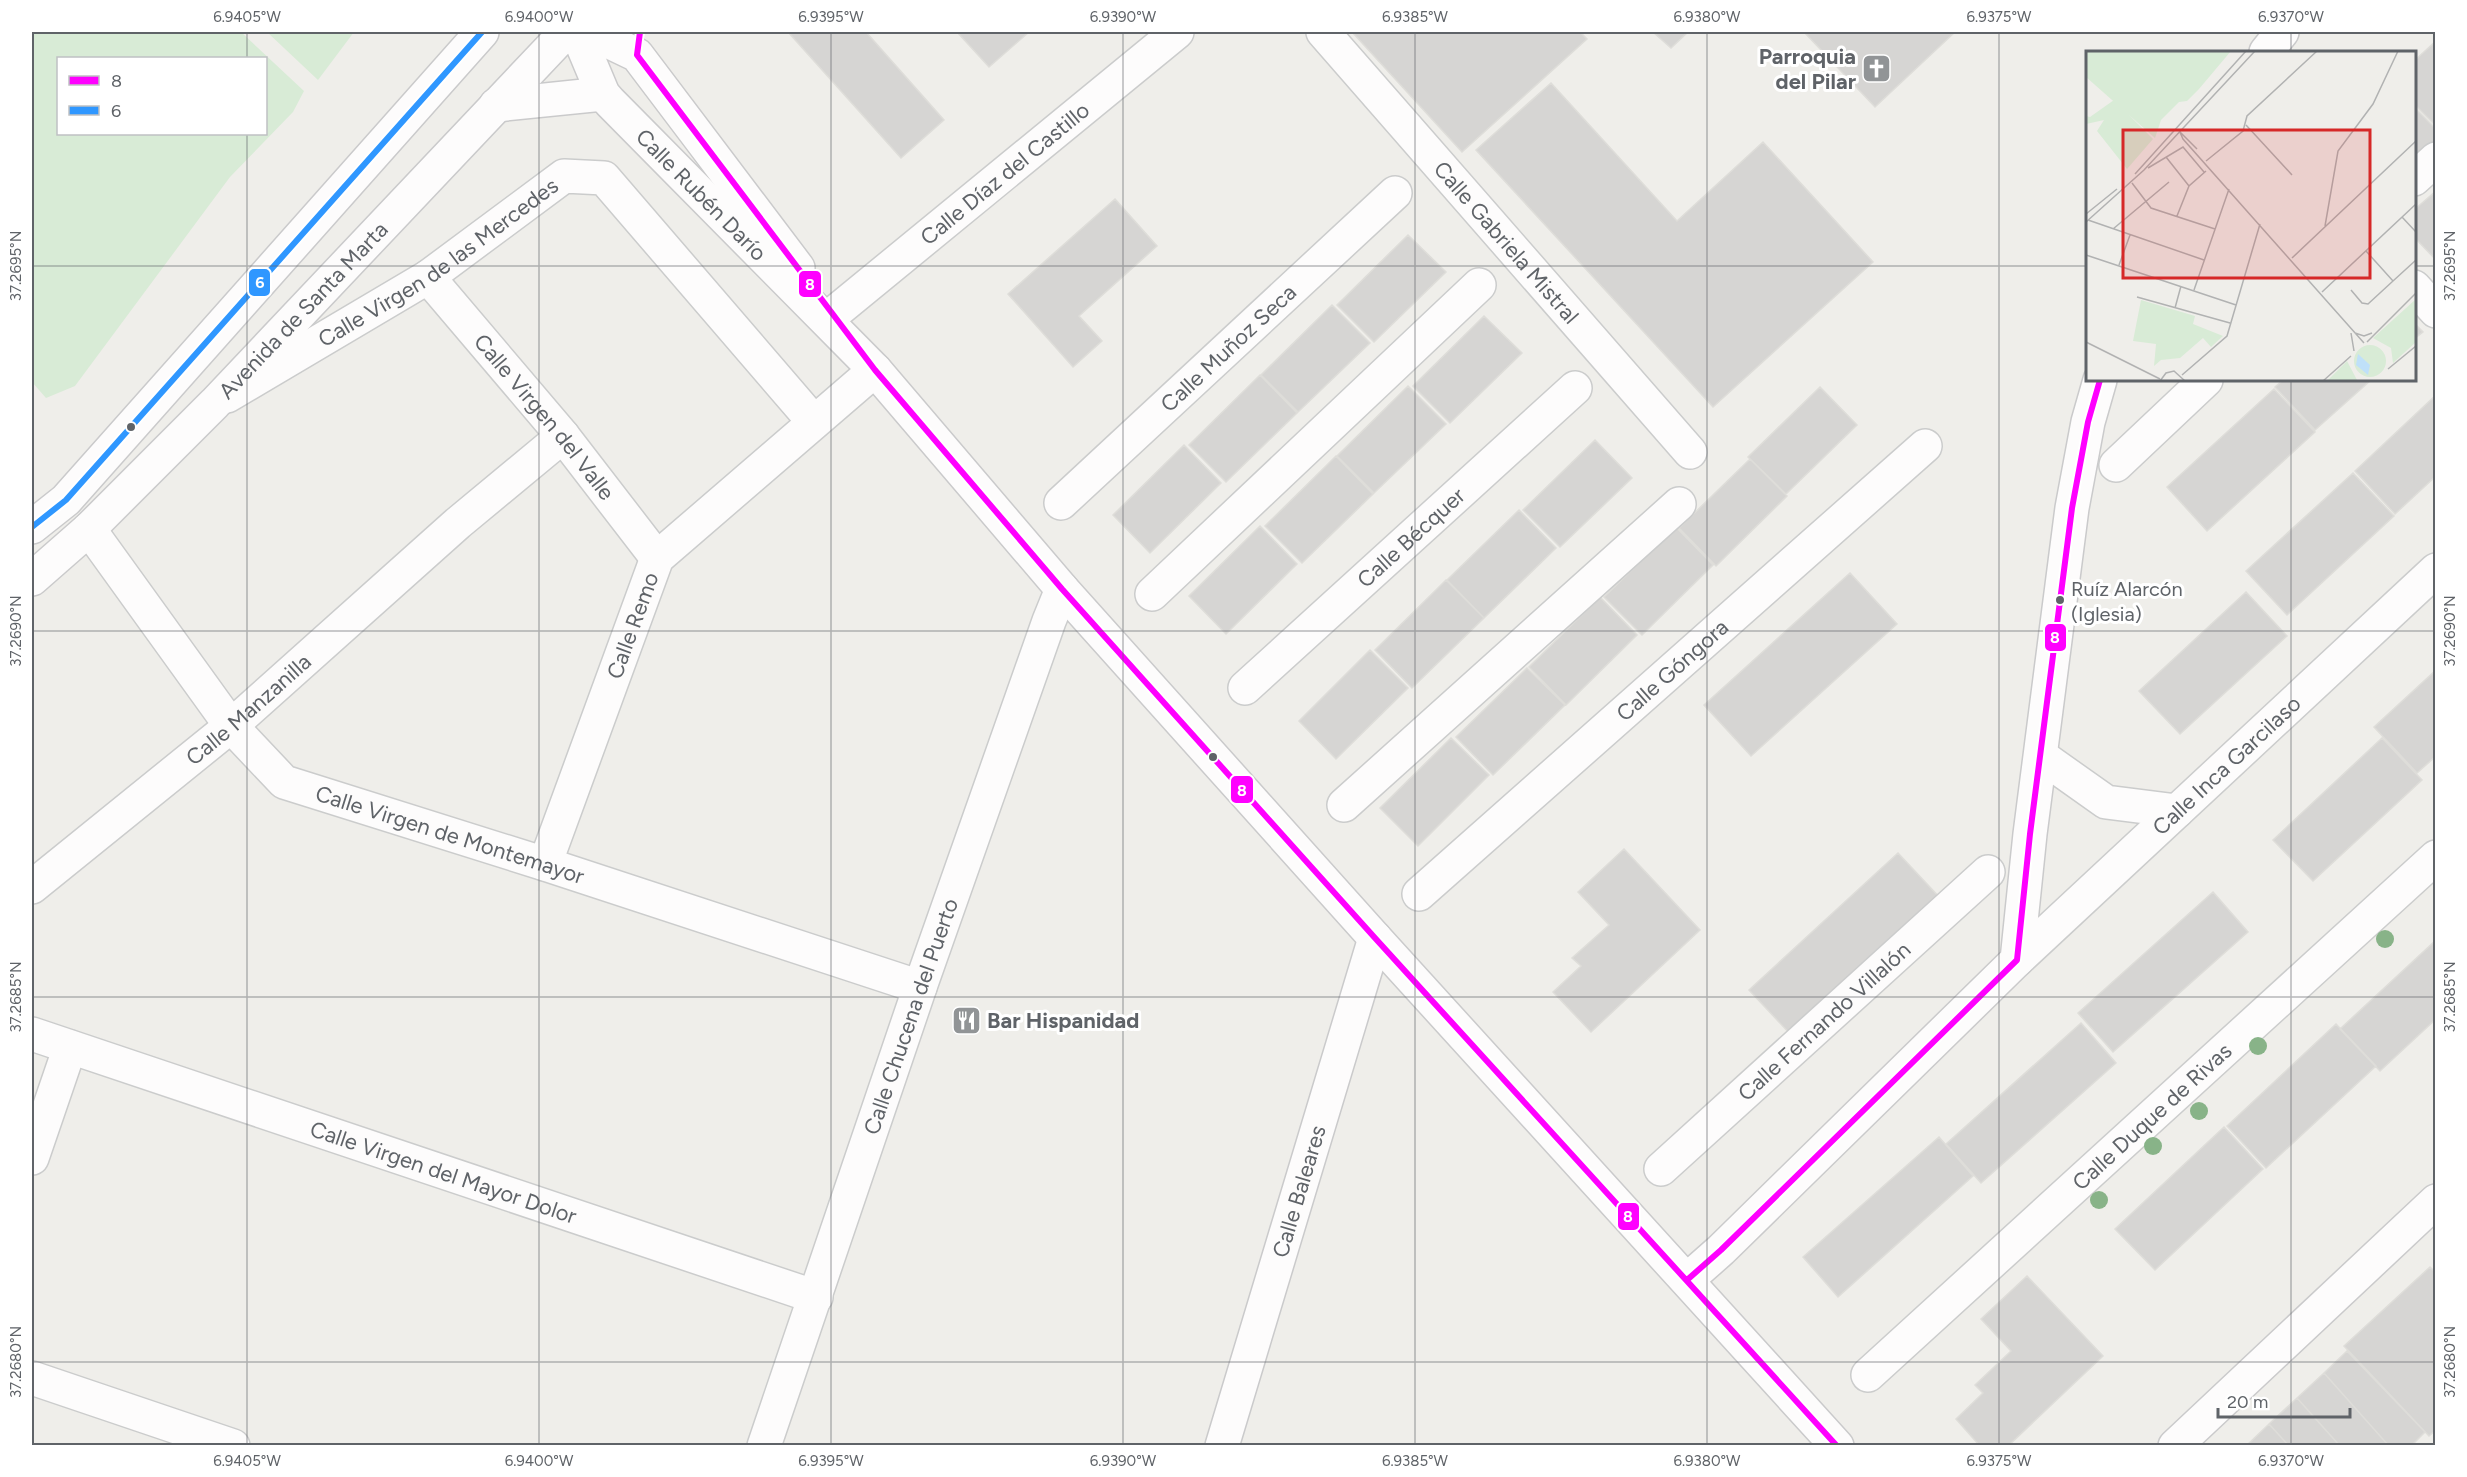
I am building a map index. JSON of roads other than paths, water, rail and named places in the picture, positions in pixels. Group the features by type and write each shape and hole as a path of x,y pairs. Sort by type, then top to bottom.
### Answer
{"street":[{"path":"32,527 66,500 482,32"},
{"name":"Avenida de Santa Marta","path":"32,579 89,529 215,403 566,32"},
{"name":"Calle Rubén Darío","path":"577,32 603,94 875,370"},
{"name":"Calle Rubén Darío","path":"589,32 639,44 875,370 1062,589 1375,938 1837,1446"},
{"name":"Calle Díaz del Castillo","path":"833,314 1176,32"},
{"name":"Calle Gabriela Mistral","path":"1323,32 1690,452"},
{"path":"2267,51 2282,32"},
{"path":"496,105 603,94"},
{"path":"2416,178 2436,159"},
{"name":"Calle Virgen de las Mercedes","path":"215,403 428,277 564,176 604,177 814,422"},
{"name":"Calle Muñoz Seca","path":"1061,503 1395,193"},
{"name":"Calle Virgen del Valle","path":"428,277 563,436 657,558"},
{"path":"1152,594 1479,285"},
{"path":"2416,288 2436,311"},
{"name":"Calle Remo","path":"545,864 657,558 875,370"},
{"path":"2018,960 2072,508 2088,422 2100,381"},
{"path":"2116,465 2205,381"},
{"name":"Calle Bécquer","path":"1245,688 1575,388"},
{"name":"Calle Manzanilla","path":"32,888 231,726 458,522 563,436"},
{"name":"Calle Góngora","path":"1419,894 1925,447"},
{"name":"Calle Virgen de Montemayor","path":"66,500 231,726 284,782 545,864 920,987"},
{"path":"1344,805 1679,504"},
{"name":"Calle Inca Garcilaso","path":"1688,1280 1721,1251 2018,960 2436,570"},
{"name":"Calle Chucena del Puerto","path":"764,1446 920,987 1062,589"},
{"path":"2041,756 2106,802 2177,811"},
{"name":"Calle Duque de Rivas","path":"1868,1376 2436,857"},
{"name":"Calle Fernando Villalón","path":"1660,1169 1988,872"},
{"name":"Calle Baleares","path":"1222,1446 1375,938"},
{"name":"Calle Virgen del Mayor Dolor","path":"32,1034 816,1297"},
{"path":"32,1158 70,1047"},
{"path":"2175,1446 2433,1209"},
{"path":"32,1378 233,1446"}],"place":[{"name":"Parroquia del Pilar","path":"1877,69"},
{"name":"Ruíz Alarcón (Iglesia)","path":"2060,600"},
{"name":"Bar Hispanidad","path":"966,1020"}]}
